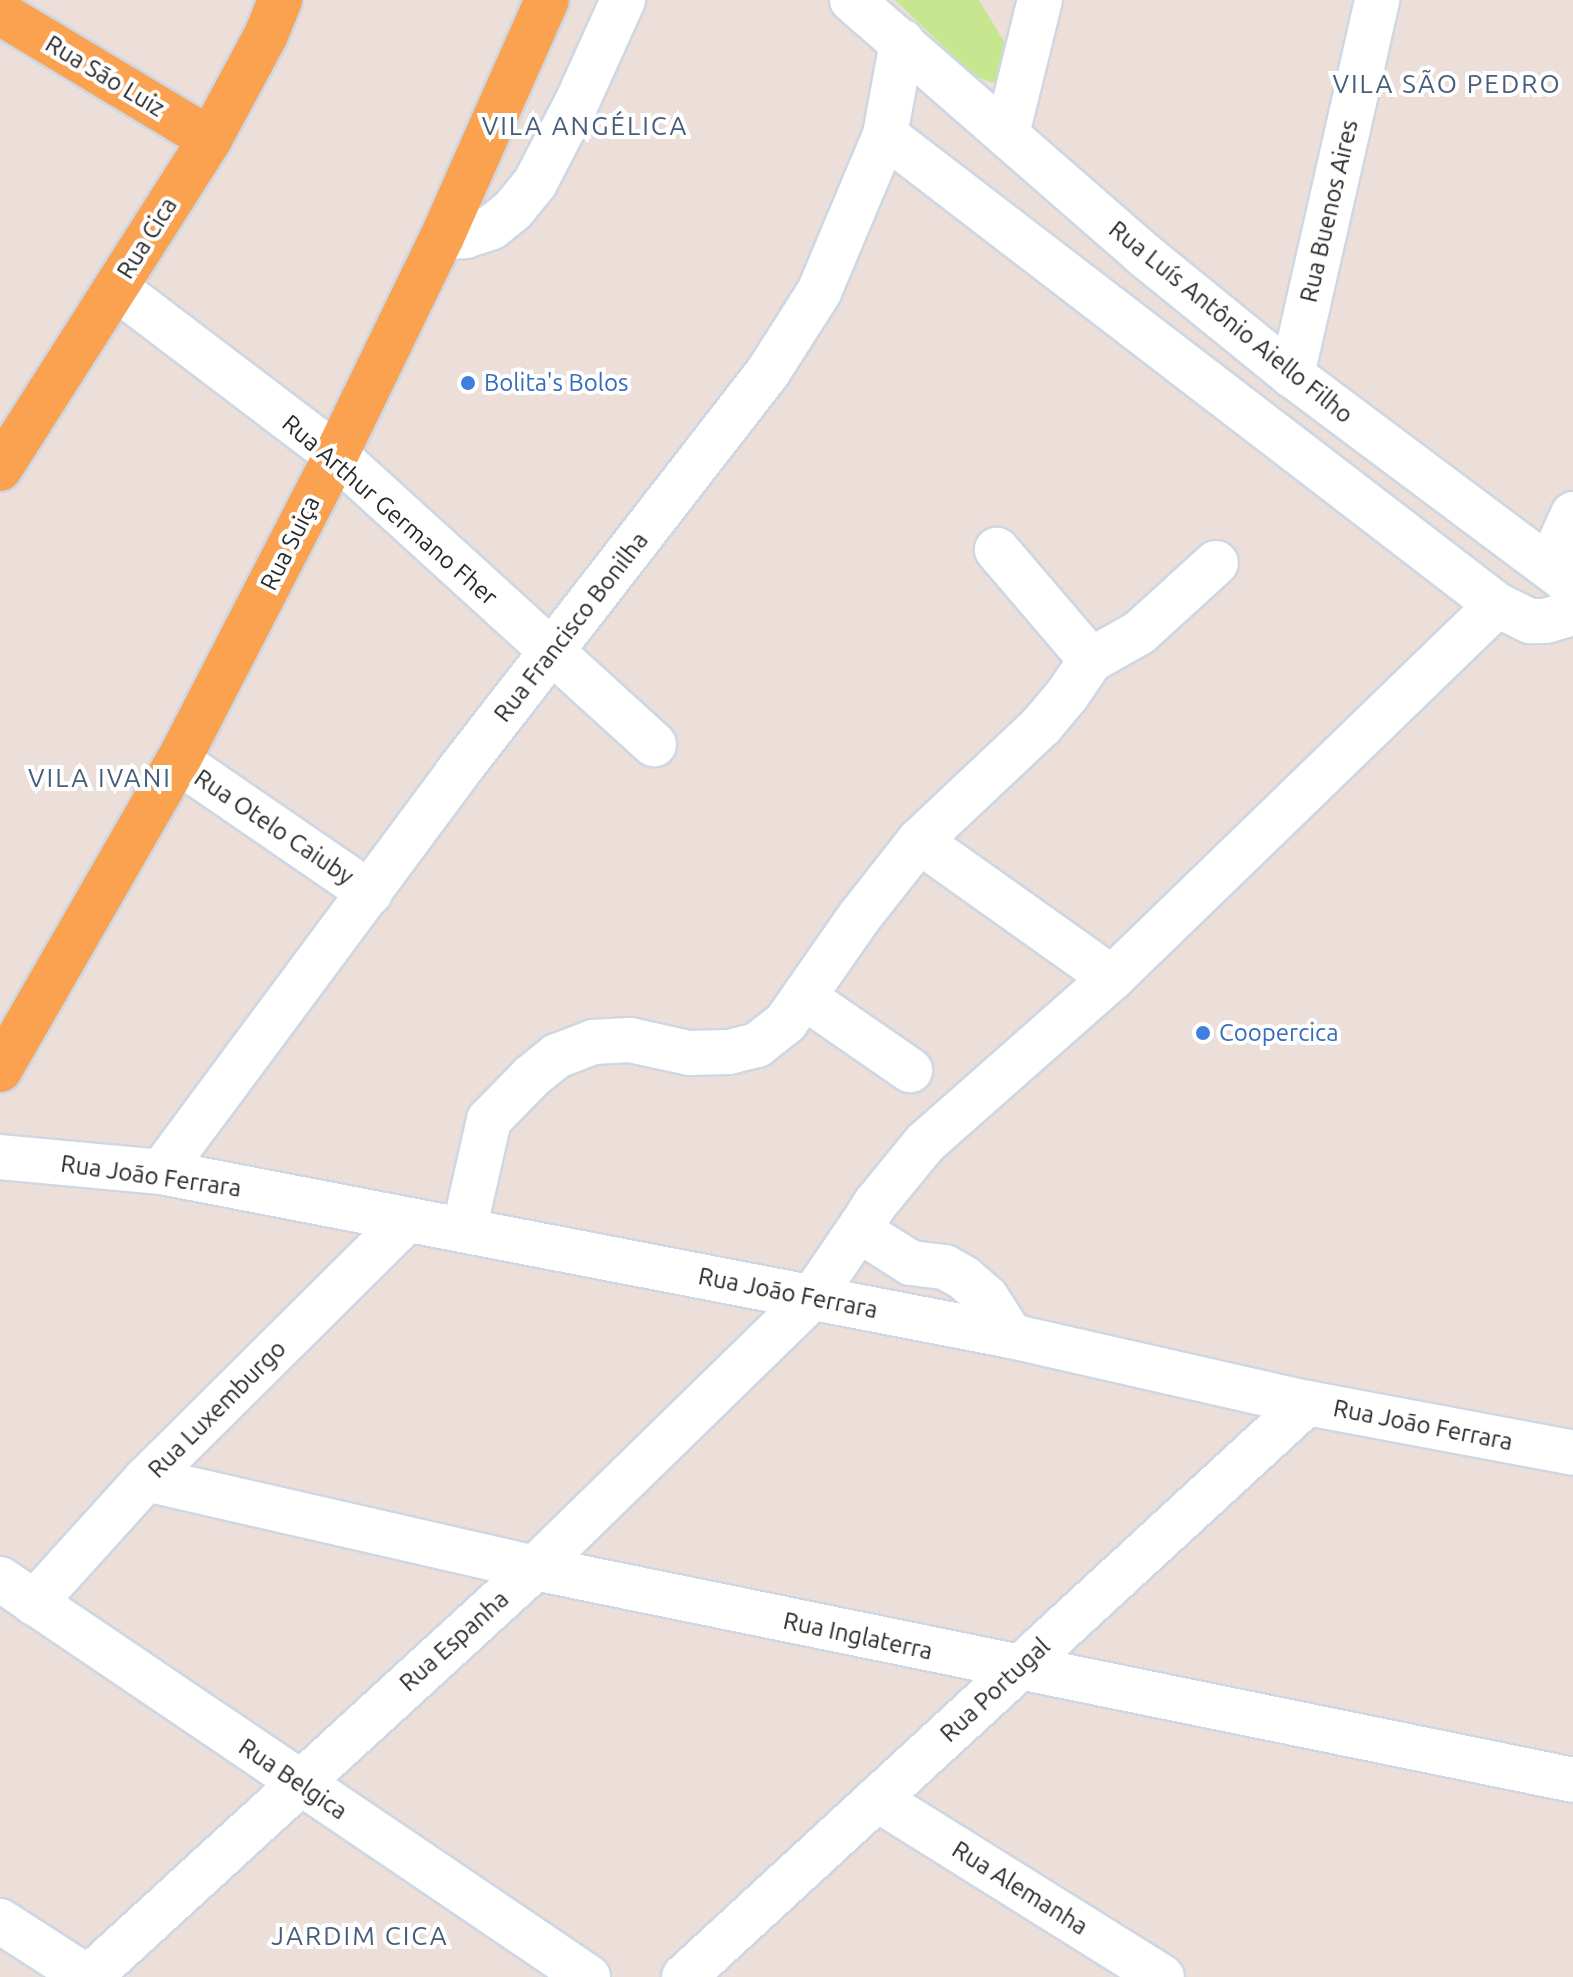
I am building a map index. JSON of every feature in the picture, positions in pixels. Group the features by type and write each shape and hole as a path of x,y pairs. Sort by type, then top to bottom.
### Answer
{"main road":[{"name":"Rua Cica","path":"0,469 210,139 266,35 280,0"},
{"name":"Rua Suiça","path":"0,1070 178,761 336,455 442,237 547,0"},
{"name":"Rua São Luiz","path":"0,13 210,139"}],"street":[{"path":"442,237 465,236 492,227 513,210 535,183 577,102 623,0"},
{"name":"Rua Luís Antônio Aiello Filho","path":"852,0 1143,254 1292,375 1561,575"},
{"path":"1007,134 1040,0"},
{"name":"Rua Buenos Aires","path":"1292,375 1377,0"},
{"name":"Rua Francisco Bonilha","path":"161,1172 457,773 768,372 819,292 885,135 902,42"},
{"path":"885,135 1497,605 1530,621 1545,621 1573,613"},
{"name":"Rua Arthur Germano Fher","path":"116,288 336,455 654,744"},
{"path":"1561,575 1573,514"},
{"path":"997,550 1091,660"},
{"path":"464,1230 489,1120 557,1056 593,1042 630,1040 689,1053 729,1052 757,1045 786,1022 860,916 919,841 1041,726 1091,660 1157,620 1216,563"},
{"name":"Rua Espanha","path":"88,1977 535,1568 812,1298 861,1226 925,1143 1112,978 1497,605"},
{"name":"Rua Otelo Caiuby","path":"178,761 370,893"},
{"path":"919,841 1112,978"},
{"path":"804,997 910,1070"},
{"name":"Rua João Ferrara","path":"0,1157 161,1172 1011,1336 1307,1403 1573,1453"},
{"name":"Rua Luxemburgo","path":"17,1591 146,1479 406,1221"},
{"path":"861,1226 887,1250 911,1263 945,1267 964,1278 986,1297 1011,1336"},
{"name":"Rua Portugal","path":"684,1977 1307,1403"},
{"name":"Rua Inglaterra","path":"146,1479 535,1568 1573,1780"},
{"name":"Rua Belgica","path":"17,1591 588,1977"},
{"name":"Rua Alemanha","path":"877,1799 1162,1977"},
{"path":"0,1921 88,1977"}],"green space":[{"path":"895,0 979,0 1018,65 1009,80 994,83 974,76"}],"place":[{"name":"Bolita's Bolos","path":"468,383"},
{"name":"Coopercica","path":"1203,1033"}],"district":[{"name":"VILA SÃO PEDRO","path":"1447,84"},
{"name":"VILA ANGÉLICA","path":"585,126"},
{"name":"VILA IVANI","path":"100,778"},
{"name":"JARDIM CICA","path":"360,1936"}]}
